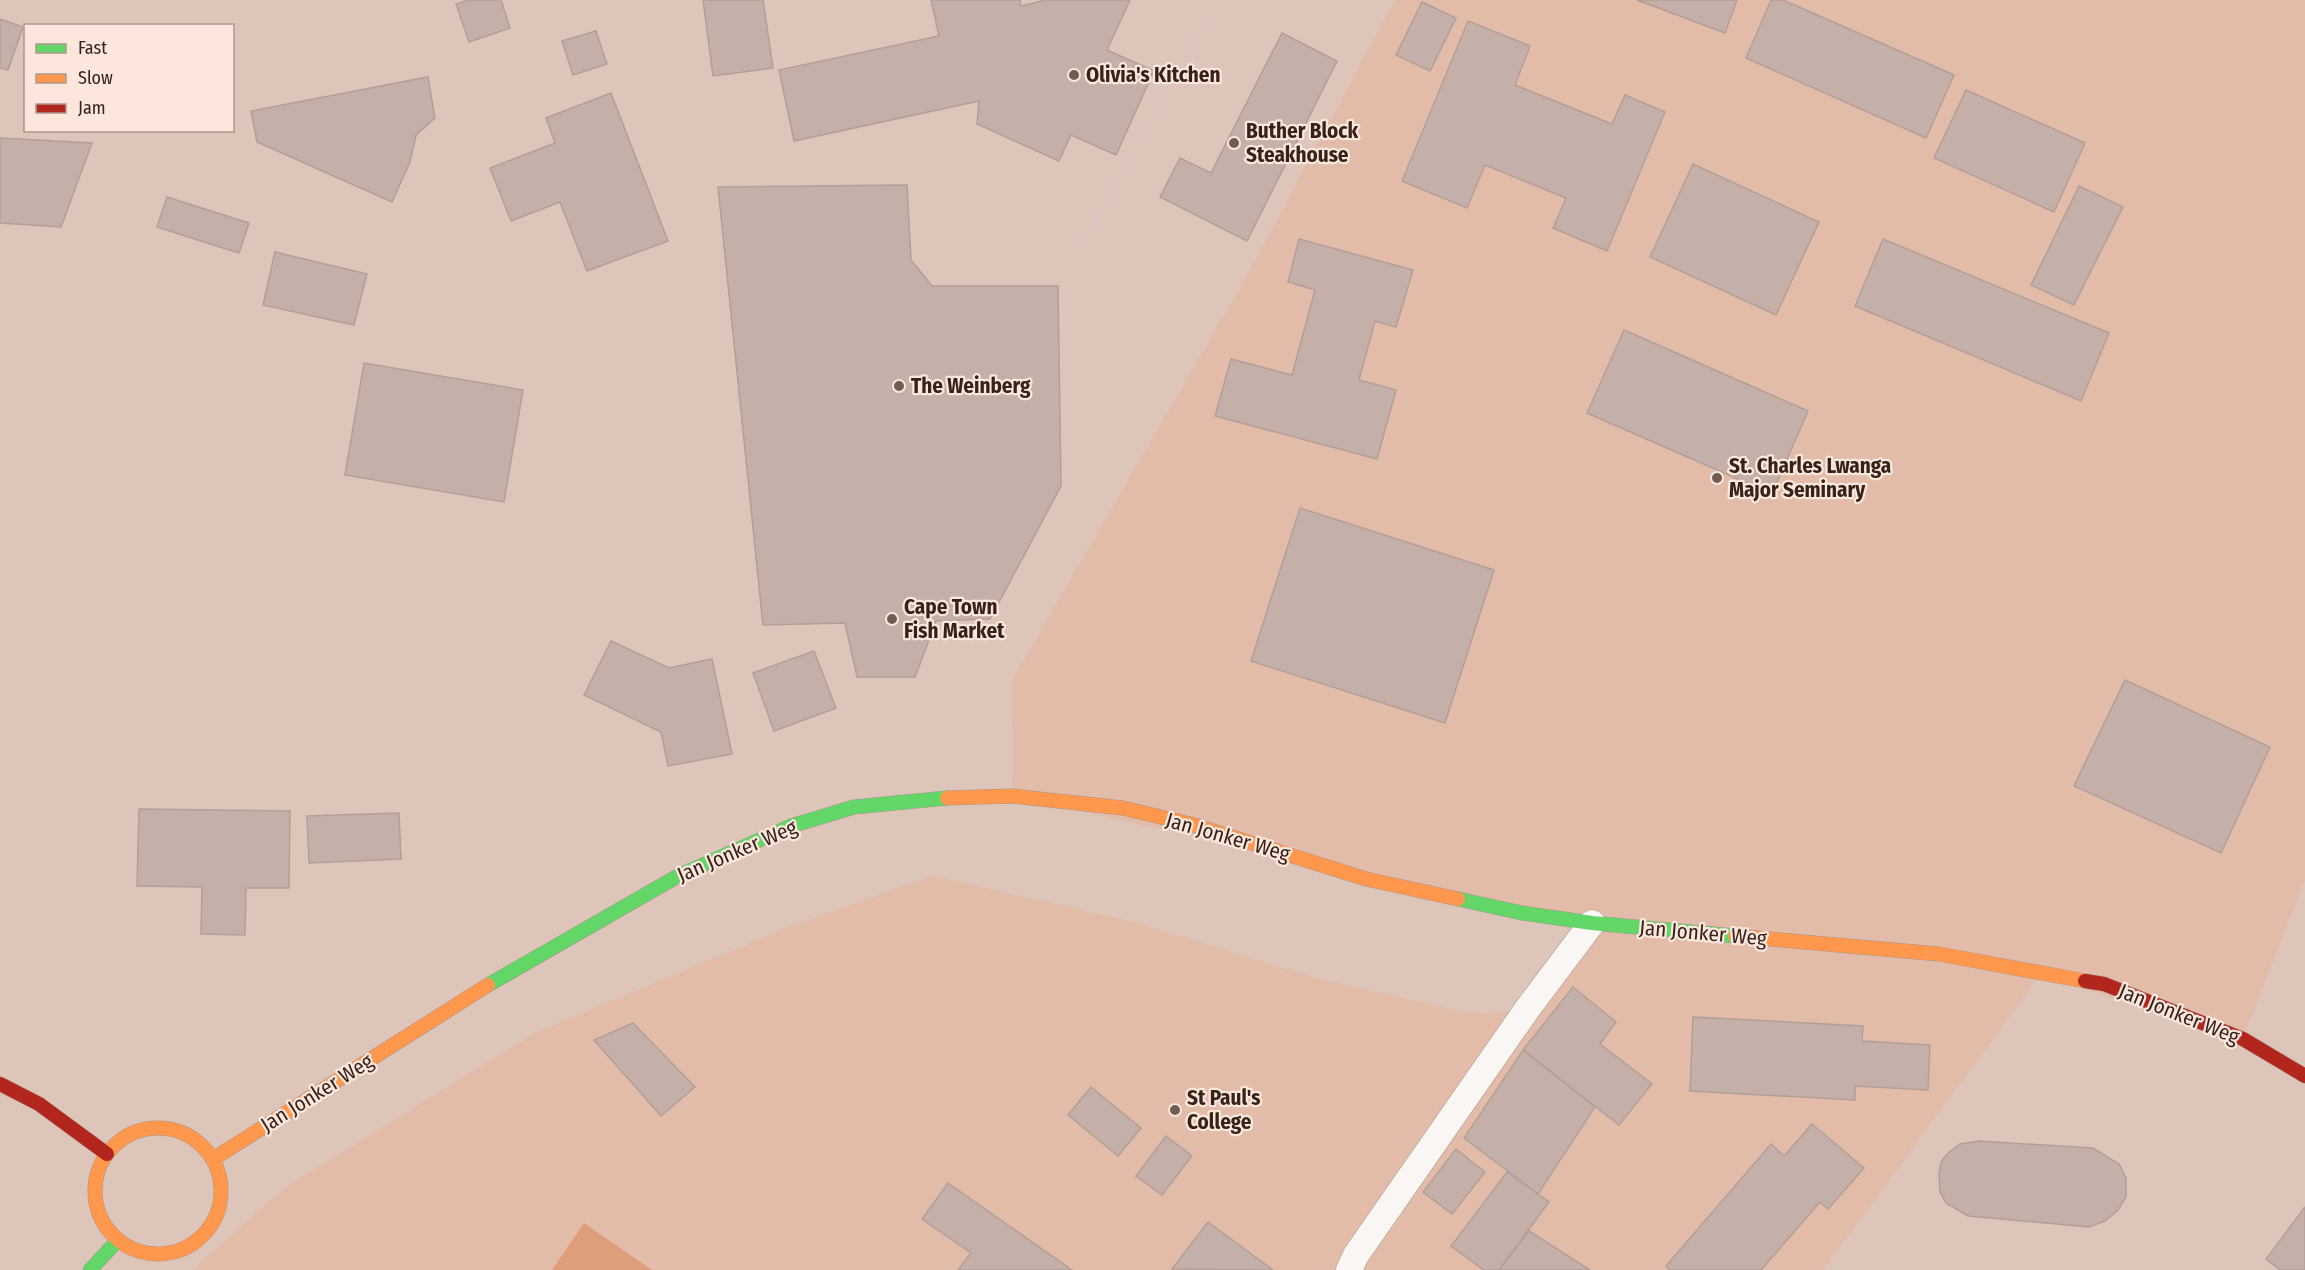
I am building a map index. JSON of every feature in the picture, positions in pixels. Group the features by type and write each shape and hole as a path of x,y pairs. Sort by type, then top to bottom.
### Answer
{"main road":[{"name":"Jan Jonker Weg","path":"213,1159 493,981 678,876 791,826 854,807 937,798 1012,796 1123,808 1194,825 1366,879 1522,913 1592,923 1939,954 2104,984 2243,1039 2305,1076"},
{"path":"0,1084 39,1104 107,1154"},
{"path":"162,1128 182,1132 200,1143 213,1159 220,1178 221,1200 214,1220 202,1236 184,1248 164,1253 132,1248 118,1240 106,1226 98,1208 95,1190 98,1171 107,1154 122,1139 140,1130 162,1128"},
{"path":"90,1270 118,1240"}],"lane":[{"path":"1349,1270 1356,1255 1528,1008 1592,923"}],"path":[{"path":"1081,247 1211,14"}],"shaded area":[{"name":"St. Charles Lwanga Major Seminary","path":"1395,0 2305,0 2305,879 2243,1039 2040,975 1823,1270 192,1270 286,1187 533,1034 786,928 933,876 1134,922 1319,979 1460,1011 1487,1014 1528,1008 1591,924 1012,796 1011,682 1248,274"},
{"path":"584,1223 652,1270 552,1270"}],"building":[{"path":"469,0 501,0 510,28 469,42 456,4"},
{"path":"703,0 763,0 773,68 713,76"},
{"path":"931,0 1020,0 1021,6 1045,0 1130,0 1107,50 1154,71 1116,155 1071,135 1059,161 977,124 979,101 794,141 779,70 939,36"},
{"path":"1637,0 1737,0 1725,33"},
{"path":"1771,0 1783,0 1954,75 1926,138 1746,58"},
{"path":"1422,2 1456,18 1430,71 1396,55"},
{"path":"0,19 23,27 8,70 0,68"},
{"path":"1468,21 1530,46 1515,85 1612,124 1625,95 1665,112 1607,251 1553,228 1566,198 1485,165 1467,208 1402,181"},
{"path":"596,31 607,64 573,75 562,41"},
{"path":"1282,33 1337,61 1247,241 1160,197 1180,158 1211,173"},
{"path":"428,77 435,118 416,135 410,162 392,202 257,142 251,111"},
{"path":"1966,90 2085,143 2054,212 1934,158"},
{"path":"611,93 668,241 587,271 560,202 511,221 490,168 555,143 546,118"},
{"path":"0,138 92,143 61,227 0,223"},
{"path":"1693,164 1819,222 1776,315 1650,257"},
{"name":"The Weinberg","path":"907,185 911,260 932,286 1058,286 1061,486 990,619 936,621 915,677 857,677 845,623 763,625 718,187"},
{"path":"2079,186 2123,207 2074,305 2031,285"},
{"path":"167,197 249,223 239,253 157,227"},
{"path":"1299,239 1413,270 1396,327 1375,321 1359,380 1396,390 1377,459 1215,416 1231,359 1292,375 1315,290 1288,282"},
{"path":"1883,239 2109,333 2081,401 1855,306"},
{"path":"275,252 367,274 354,325 263,305"},
{"path":"1624,330 1808,411 1772,494 1587,413"},
{"path":"364,363 523,390 504,502 345,475"},
{"path":"1300,508 1494,570 1445,723 1251,661"},
{"path":"611,641 669,668 712,659 732,754 668,766 661,732 584,695"},
{"path":"814,651 836,708 774,731 753,673"},
{"path":"2125,680 2270,747 2221,853 2074,786"},
{"path":"139,809 290,811 289,888 246,888 245,935 201,934 202,887 137,886"},
{"path":"399,813 401,859 309,863 307,816"},
{"path":"1573,987 1616,1022 1600,1044 1652,1084 1619,1125 1523,1050"},
{"path":"1693,1017 1863,1026 1862,1041 1930,1045 1928,1090 1855,1086 1855,1100 1690,1091"},
{"path":"633,1023 695,1087 661,1116 594,1040"},
{"path":"1523,1050 1595,1107 1538,1194 1464,1138"},
{"path":"1091,1087 1141,1128 1118,1156 1068,1115"},
{"path":"1812,1124 1864,1168 1828,1209 1820,1202 1761,1270 1670,1270 1666,1266 1771,1144 1784,1156"},
{"path":"1166,1136 1192,1156 1162,1195 1136,1176"},
{"path":"1979,1141 2093,1148 2119,1164 2126,1178 2126,1197 2118,1210 2105,1221 2089,1227 1968,1216 1946,1203 1940,1192 1939,1174 1941,1162 1948,1153 1960,1144"},
{"path":"1456,1149 1485,1172 1452,1214 1423,1192"},
{"path":"1507,1172 1549,1202 1499,1270 1484,1270 1451,1246"},
{"path":"948,1183 1072,1270 958,1270 971,1253 922,1219"},
{"path":"2305,1207 2305,1270 2280,1270 2266,1259"},
{"path":"1208,1222 1273,1270 1172,1269"},
{"path":"1529,1231 1590,1270 1499,1270"}],"traffic: fast":[{"path":"488,985 678,876 791,826 854,807 947,798"},
{"path":"1458,899 1522,913 1592,923 1735,936"},
{"path":"90,1270 118,1240"}],"traffic: slow":[{"path":"947,798 1012,796 1123,808 1194,825 1366,879 1458,899"},
{"path":"1735,936 1939,954 2085,981"},
{"path":"213,1159 488,985"},
{"path":"158,1128 182,1133 202,1147 216,1167 221,1191 216,1215 202,1235 182,1249 158,1254 134,1249 114,1235 100,1215 95,1191 100,1167 114,1147 134,1133 158,1128"}],"traffic: jam":[{"path":"2085,981 2104,984 2243,1039 2305,1076"},
{"path":"0,1084 39,1104 107,1154"}],"place":[{"name":"Olivia's Kitchen","path":"1074,75"},
{"name":"Buther Block Steakhouse","path":"1234,143"},
{"name":"The Weinberg","path":"899,386"},
{"name":"St. Charles Lwanga Major Seminary","path":"1717,478"},
{"name":"Cape Town Fish Market","path":"892,619"},
{"name":"St Paul's College","path":"1175,1110"}]}
